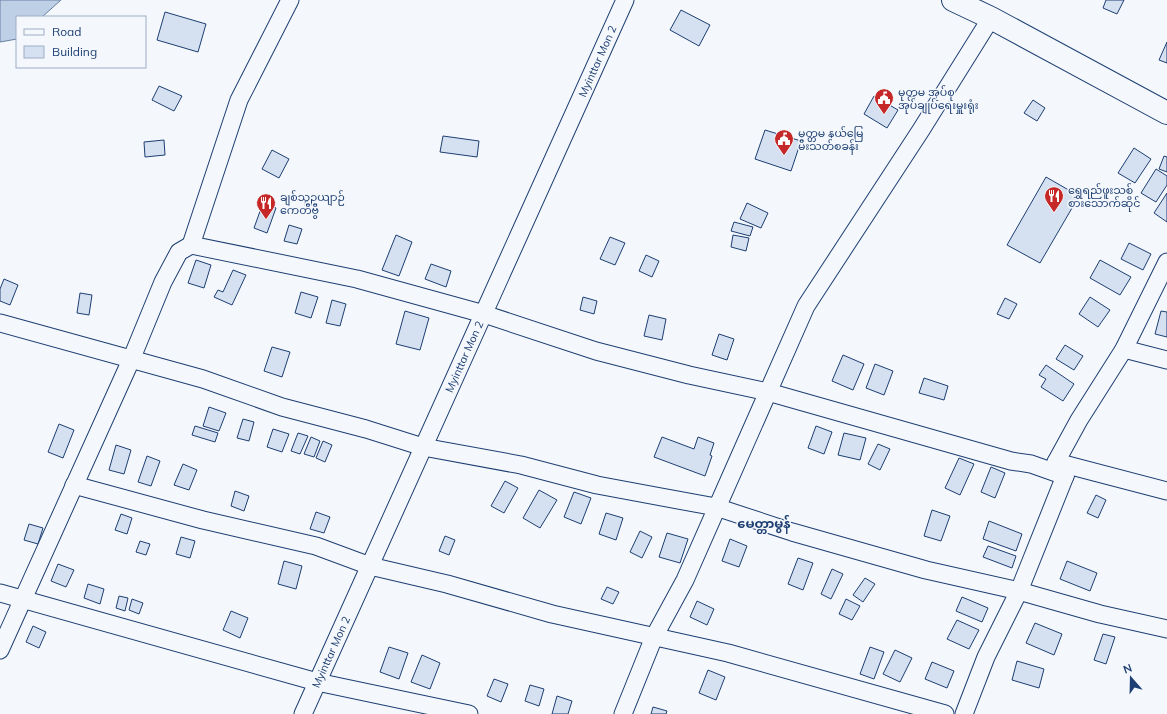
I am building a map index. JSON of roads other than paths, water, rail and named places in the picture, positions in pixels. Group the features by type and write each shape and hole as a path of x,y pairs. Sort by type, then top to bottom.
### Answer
{"highway":[{"path":"953,0 991,18 1167,113"}],"street":[{"path":"191,246 239,100 290,0"},
{"name":"Myinttar Mon 2","path":"303,714 625,0"},
{"path":"623,714 654,637 685,580 806,306 921,130 991,18"},
{"path":"0,650 131,360 163,282 179,252 191,246 357,279 484,314 596,351 689,375 768,392 1011,461 1060,469 1167,491"},
{"path":"964,714 986,657 1019,591 1060,469 1079,420 1124,349 1167,262"},
{"path":"0,323 131,360 203,378 282,407 366,429 424,447 521,465 597,485 716,507 792,532 926,570 1019,591 1100,614 1167,629"},
{"path":"1124,349 1167,360"},
{"path":"74,485 203,520 316,546 370,566 446,584 552,614 728,653 945,714"},
{"path":"0,593 317,682 469,714"}],"water":[{"path":"0,0 61,0 43,16 16,16 16,39 0,42"}],"place":[{"name":"မုတ္တမ အုပ်စု အုပ်ချုပ်ရေးမှူးရုံး","path":"884,115"},
{"name":"မုတ္တမ နယ်မြေ မီးသတ်စခန်း","path":"784,156"},
{"name":"ရွှေရည်ဖူးသစ် စားသောက်ဆိုင်","path":"1054,213"},
{"name":"ချစ်သူဥယျာဉ် ကေတီဗွီ","path":"266,220"}],"district":[{"name":"မေတ္တာမွန်","path":"764,523"}]}
